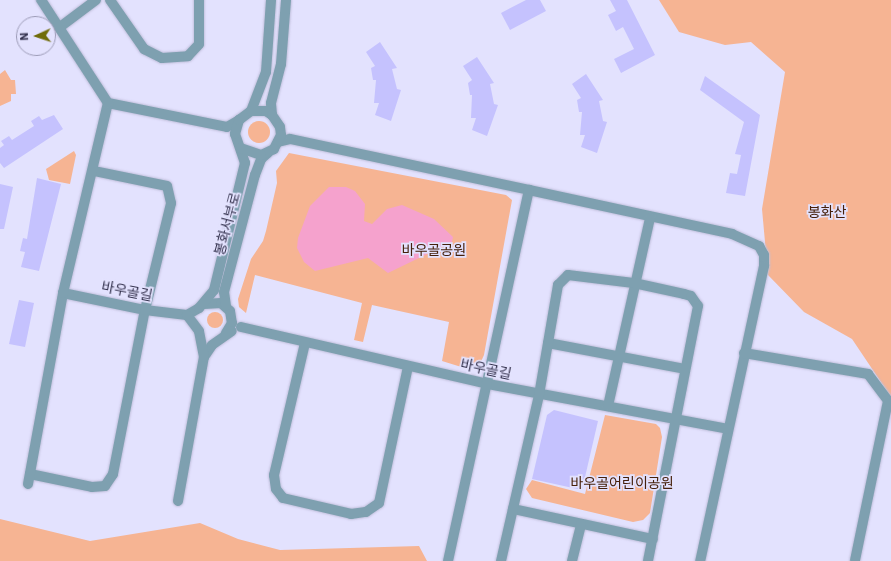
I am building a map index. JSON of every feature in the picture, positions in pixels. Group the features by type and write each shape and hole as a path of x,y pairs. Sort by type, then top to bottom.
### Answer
{"street":[{"path":"42,0 108,103 94,171 63,293 29,479 92,487 106,486 113,474 145,310 171,195 167,186 94,171"},
{"path":"60,27 96,0"},
{"path":"110,0 144,49 162,58 188,56 199,44 199,0"},
{"path":"108,103 226,127 239,120 250,111 266,72 270,0"},
{"path":"272,115 273,93 281,64 286,0"},
{"path":"250,111 266,111 272,115 280,128 290,139"},
{"path":"178,500 204,357 198,328 202,306 214,290 246,163 235,134 239,120"},
{"path":"226,127 239,145 254,155 268,153 278,142 290,139 529,190 650,218 740,236 760,246 764,255 764,266 700,561"},
{"path":"278,142 280,128"},
{"name":"봉화서부로","path":"226,306 224,292 255,175 261,159 268,153"},
{"path":"448,561 488,384 529,190"},
{"path":"608,406 634,283 650,218"},
{"path":"501,561 539,394 558,285 568,275 634,283 684,294 695,301 698,315 685,370 677,418 648,561"},
{"name":"바우골길","path":"63,293 145,310 187,315"},
{"path":"215,301 226,306 241,327 224,335 209,338 187,315 202,306 215,301"},
{"path":"204,357 224,335 232,316"},
{"name":"바우골길","path":"241,327 408,367 488,384 677,418 728,429"},
{"path":"305,343 274,474 276,489 283,498 351,514 366,512 379,503 408,367"},
{"path":"548,343 685,370"},
{"path":"744,353 868,374 888,401 854,561"},
{"path":"513,509 653,539"},
{"path":"572,561 581,524"}],"green space":[{"name":"봉화산","path":"659,0 891,0 891,397 852,339 804,312 768,275 762,209 785,72 751,42 725,45 679,32"},
{"path":"5,70 11,80 15,80 16,94 11,94 11,101 0,106 0,74"},
{"path":"259,121 267,124 270,132 267,140 259,143 251,140 248,132 251,124"},
{"path":"74,151 76,155 70,184 49,180 46,169"},
{"name":"바우골공원","path":"289,153 506,195 512,200 484,355 479,366 471,370 442,361 449,322 372,305 363,342 354,340 362,303 255,275 246,313 239,307 238,299 251,259 263,241 266,231 277,183 276,171"},
{"path":"215,312 221,314 223,320 221,326 215,328 209,326 207,320 209,314"},
{"name":"바우골어린이공원","path":"605,415 656,424 660,428 662,437 650,513 643,520 633,522 532,498 526,489 532,480 585,494"},
{"path":"0,519 90,541 200,523 238,539 280,550 419,546 427,561 0,561"}],"shaded area":[{"path":"329,187 346,187 355,191 365,204 364,221 372,224 387,209 402,205 434,219 453,237 452,242 388,273 368,258 315,271 304,262 297,248 298,238 310,206"}],"building":[{"path":"526,0 540,0 546,11 510,30 501,13"},
{"path":"610,0 627,0 655,55 621,73 614,59 634,49 623,27 616,31 608,15 616,11"},
{"path":"380,42 397,68 392,69 397,89 401,90 391,121 375,115 379,103 374,103 376,80 373,80 371,68 375,66 366,52"},
{"path":"477,57 494,83 490,84 494,104 498,105 487,136 472,130 476,118 471,118 472,95 470,95 468,83 472,80 463,66"},
{"path":"586,74 603,100 599,101 603,121 607,122 597,153 581,147 585,135 580,135 582,112 579,112 577,100 581,98 572,84"},
{"path":"705,76 760,115 745,196 726,193 730,173 737,174 741,155 735,154 744,122 700,90"},
{"path":"54,115 63,129 4,168 0,163 0,148 4,145 1,141 9,136 12,140 34,126 31,121 39,116 42,120"},
{"path":"37,178 61,184 39,271 21,267 25,252 20,251 23,238 27,239"},
{"path":"0,184 13,187 4,229 0,229"},
{"path":"19,300 34,303 25,347 9,344"},
{"path":"554,410 598,421 582,490 532,479 547,415"}]}
